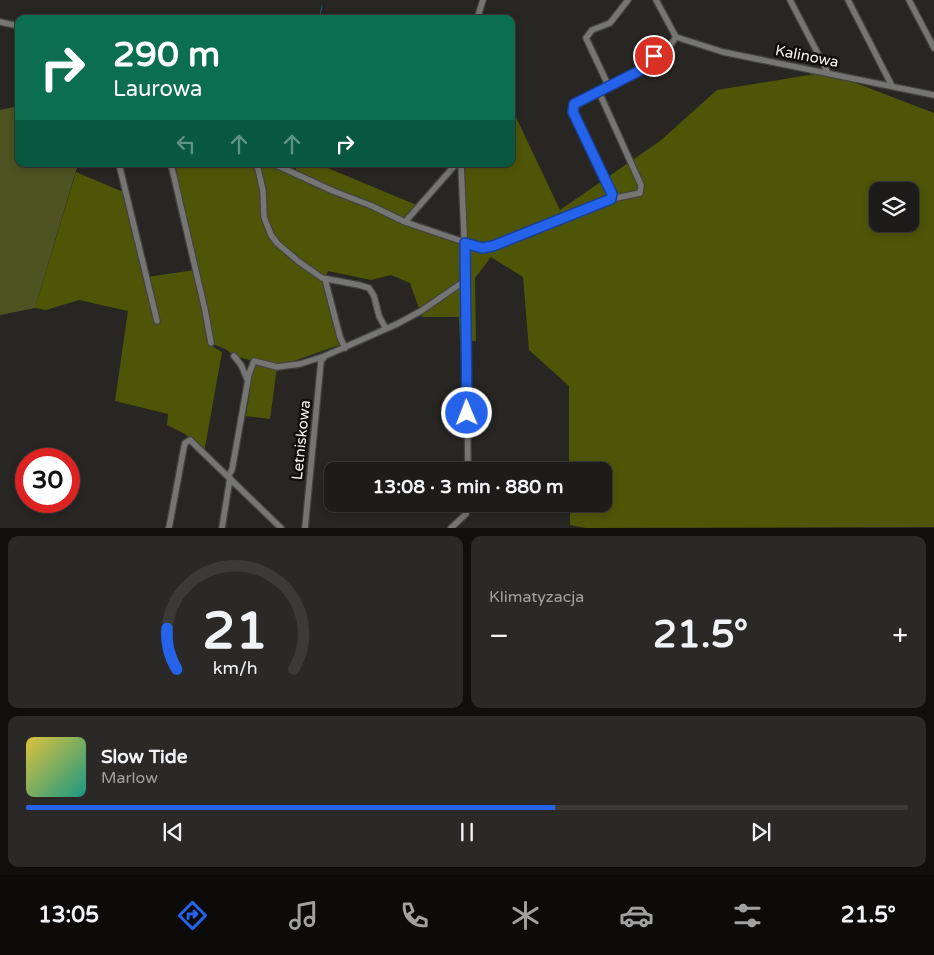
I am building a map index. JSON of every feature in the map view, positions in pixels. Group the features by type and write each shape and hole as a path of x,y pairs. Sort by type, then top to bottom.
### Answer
{"street":[{"path":"478,15 482,0"},
{"path":"609,87 586,38 592,30 610,23 628,0"},
{"path":"611,199 612,194 573,112 573,108 574,104 639,71 654,56 669,47 676,37 656,0"},
{"path":"790,0 828,73"},
{"path":"848,0 892,86"},
{"path":"909,0 934,48"},
{"path":"0,22 15,25"},
{"name":"Kalinowa","path":"676,37 723,52 934,95"},
{"path":"281,167 405,222 482,248 493,246 611,199 640,193 642,185 600,92"},
{"path":"120,167 157,321"},
{"path":"172,167 206,310 211,343"},
{"path":"258,167 263,192 264,217 278,243 298,262 322,278 369,288 374,296 379,316 386,330"},
{"path":"405,222 453,167"},
{"path":"462,167 466,280 468,462"},
{"path":"325,279 340,337 345,348"},
{"path":"222,528 229,477 234,462 251,366 254,361 277,367 300,364 325,356 386,330 421,311 466,280"},
{"path":"234,356 243,367 248,384"},
{"name":"Letniskowa","path":"305,528 321,361 325,356"},
{"path":"169,528 185,443 190,440 281,528"},
{"path":"451,528 462,519 466,512"}],"green space":[{"path":"827,72 934,113 934,527 586,528 570,525 570,512 612,512 612,462 569,462 569,386 529,350 523,277 491,257 475,278 476,341 460,342 459,317 422,317 410,283 391,275 371,280 328,271 323,281 339,345 277,367 270,419 246,416 254,361 234,356 227,350 211,343 210,345 222,352 204,453 185,434 167,425 168,414 115,401 128,311 79,300 46,310 35,308 76,172 123,192 147,277 195,270 170,167 281,167 296,174 296,167 325,167 419,206 405,222 465,243 461,167 515,167 515,115 560,210 660,141 717,90"},
{"path":"15,107 15,167 77,167 35,308 0,315 0,110"}],"waterway":[{"path":"320,15 322,6"}],"route":[{"path":"467,413 465,243 482,248 493,246 611,199 612,194 573,112 574,104 639,71 654,56"}]}
